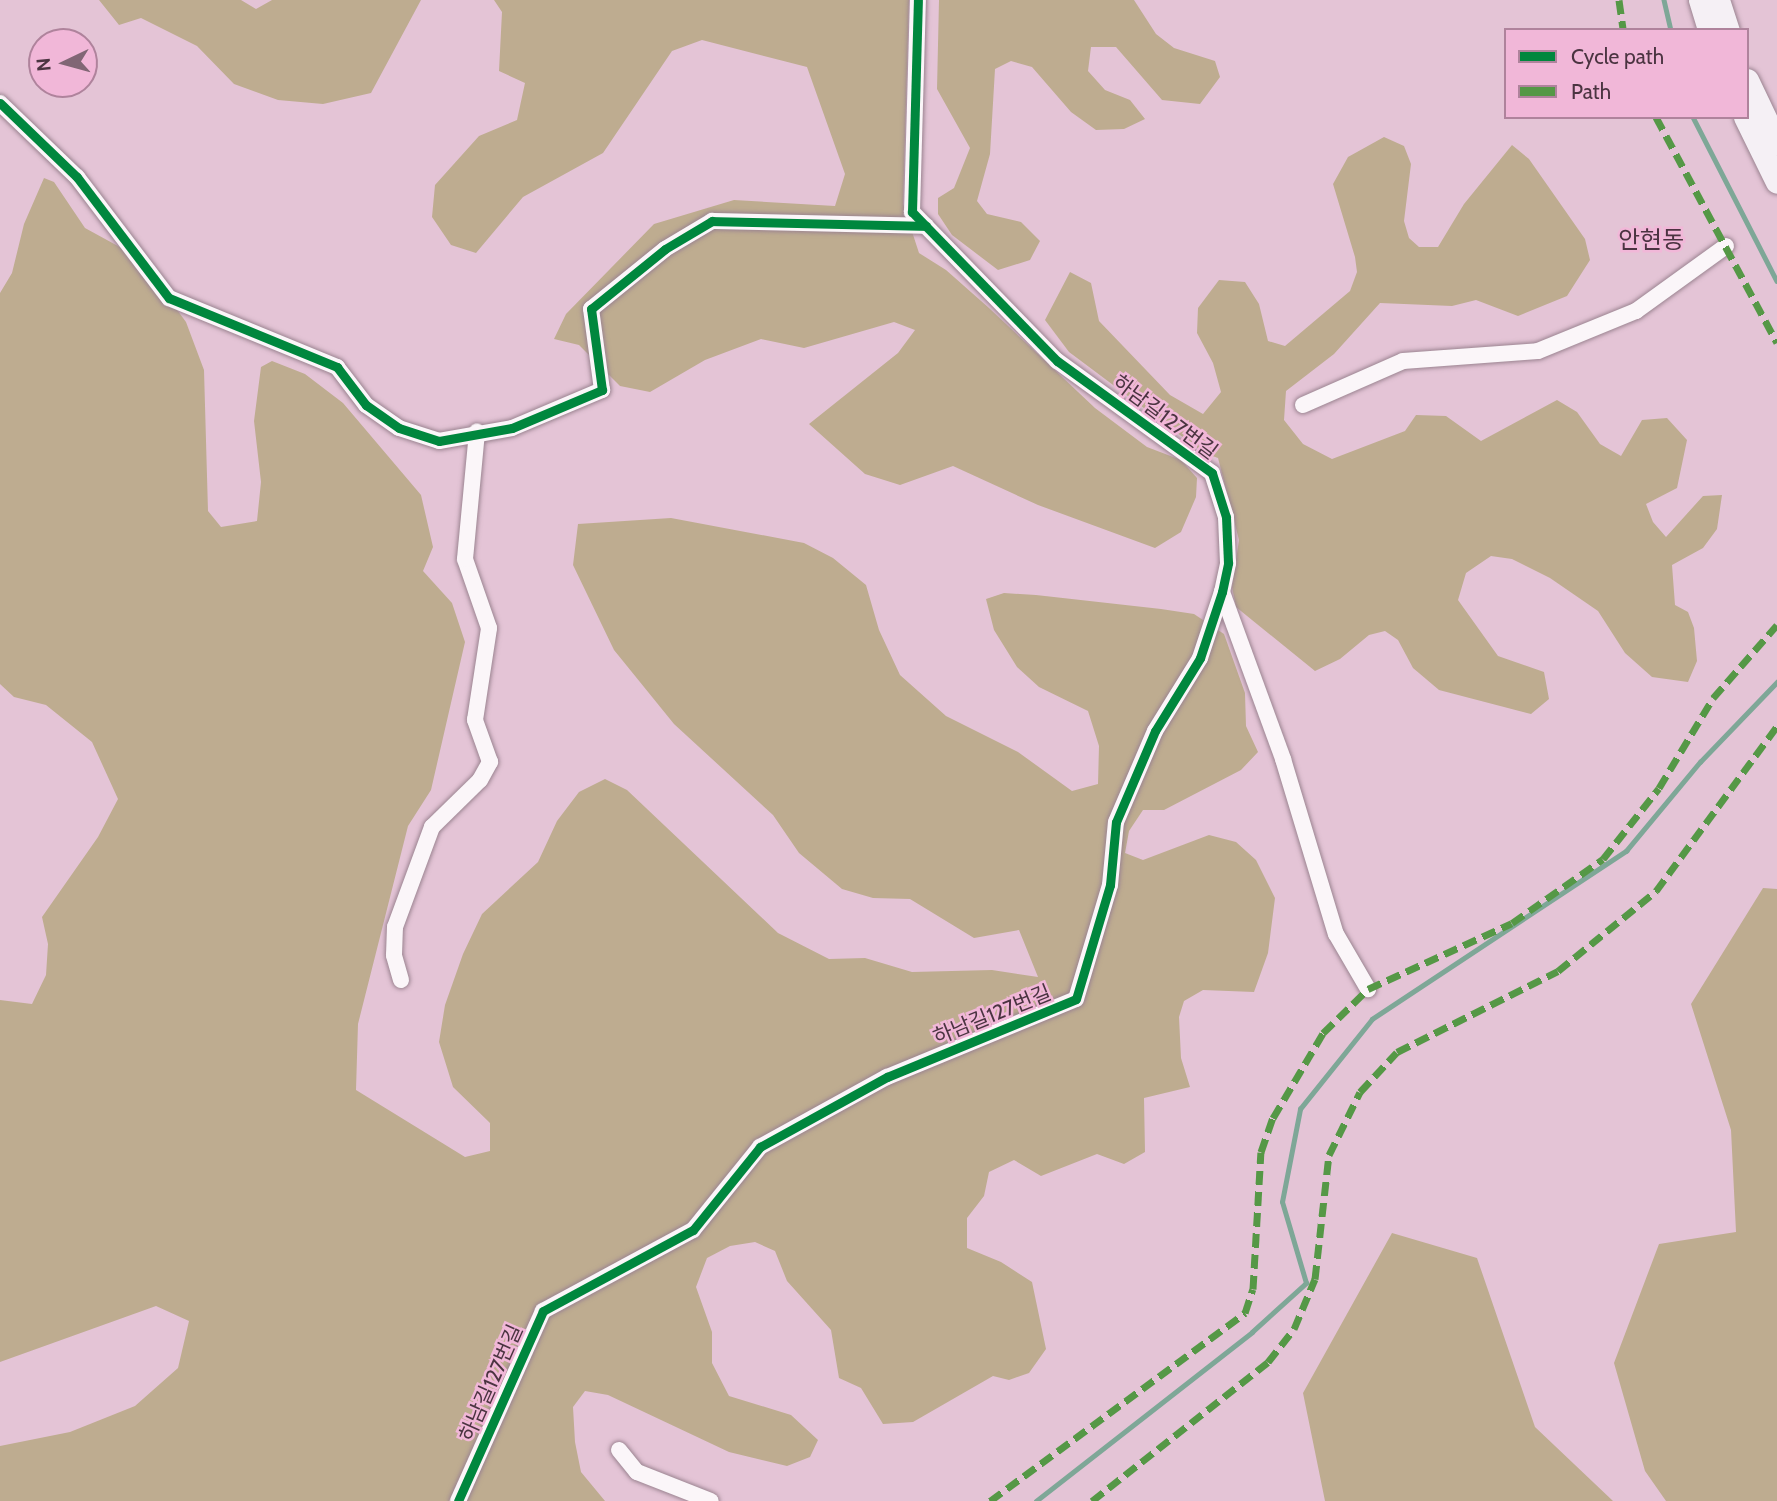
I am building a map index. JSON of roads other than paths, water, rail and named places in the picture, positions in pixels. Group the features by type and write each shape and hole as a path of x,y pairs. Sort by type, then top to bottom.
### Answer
{"street":[{"name":"하남길127번길","path":"458,1501 543,1311 693,1230 760,1147 887,1077 1076,999 1110,886 1116,821 1155,731 1200,658 1222,592 1228,563 1226,517 1212,473 1057,361 912,212 918,0"},
{"path":"1700,0 1708,28"},
{"path":"1718,0 1727,28"},
{"path":"1749,84 1777,143"},
{"path":"0,103 77,177 169,298 337,367 366,405 399,428 439,441 477,432 512,428 602,390 591,309 664,250 712,221 926,226"},
{"path":"1746,119 1777,182"},
{"path":"1303,405 1403,360 1538,351 1636,311 1726,246"},
{"path":"401,980 394,954 396,927 432,827 480,780 490,762 475,720 489,628 465,559 477,432"},
{"path":"1222,592 1283,759 1336,934 1368,989"},
{"path":"619,1450 637,1472 710,1501"}],"waterway":[{"path":"1664,0 1671,28"},
{"path":"1694,119 1777,281"},
{"path":"1036,1501 1252,1332 1306,1283 1282,1202 1300,1109 1372,1019 1626,851 1700,762 1777,682"}],"district":[{"name":"안현동","path":"1651,240"}]}
